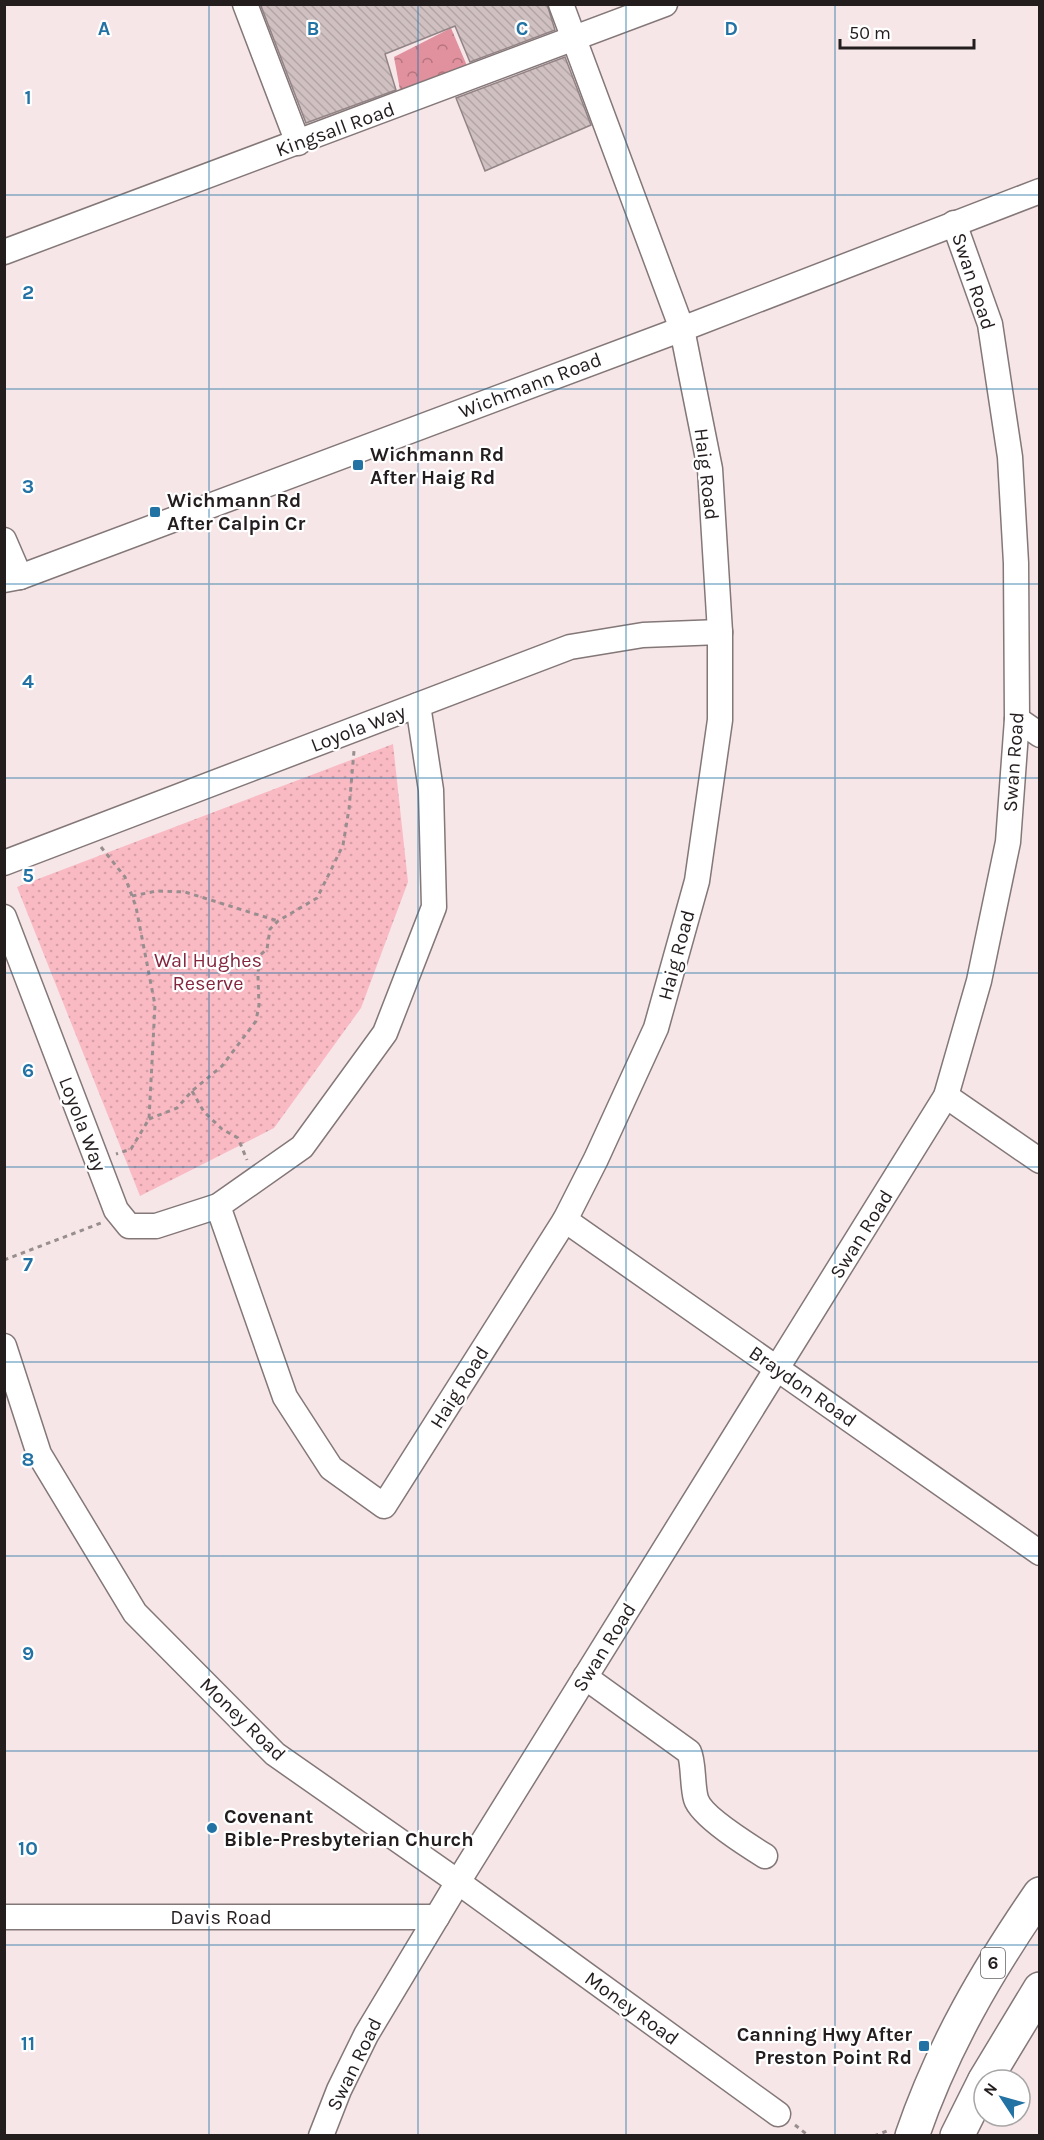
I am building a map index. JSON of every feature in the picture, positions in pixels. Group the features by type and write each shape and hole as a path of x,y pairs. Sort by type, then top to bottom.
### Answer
{"highway":[{"name":"6","path":"912,2136 944,2057 983,1980 1040,1894"},
{"path":"992,2068 1040,1989"},
{"path":"944,2057 972,2073"},
{"path":"957,2136 972,2106"}],"street":[{"path":"245,4 298,143"},
{"name":"Haig Road","path":"218,1206 285,1397 332,1468 384,1506 565,1220 596,1159 656,1028 697,881 720,720 720,632 710,469 682,328 561,4"},
{"name":"Kingsall Road","path":"4,252 665,4"},
{"name":"Wichmann Road","path":"10,581 1040,191"},
{"name":"Swan Road","path":"321,2136 339,2090 366,2035 458,1882 946,1096 979,981 1008,842 1017,719 1016,563 1010,457 990,324 954,223"},
{"path":"4,540 10,581"},
{"name":"Loyola Way","path":"4,863 570,647 643,635 720,632"},
{"path":"124,1220 156,1226 218,1206 303,1147 385,1033 434,908 431,790 418,705"},
{"path":"1017,719 1040,735"},
{"name":"Loyola Way","path":"4,917 98,1161 124,1220"},
{"path":"946,1096 1040,1161"},
{"name":"Braydon Road","path":"565,1220 1040,1553"},
{"name":"Money Road","path":"4,1346 39,1454 135,1613 275,1754 458,1882 778,2114"},
{"path":"585,1677 689,1752 695,1796 702,1810 765,1856"},
{"name":"Davis Road","path":"4,1917 437,1917"}],"path":[{"path":"149,1119 177,1108 192,1091 222,1066 256,1021 259,1005 259,956 267,949 270,929 278,921 316,898 343,845 350,809 353,771 354,747 351,731"},
{"path":"87,832 125,877 149,968 155,1005 149,1119 131,1149 98,1161"},
{"path":"132,897 156,891 185,892 278,921"},
{"path":"192,1091 204,1112 222,1129 238,1138 255,1180"},
{"path":"4,1260 109,1220 124,1220"}],"green space":[{"path":"451,28 470,73 402,101 394,57"},
{"name":"Wal Hughes Reserve","path":"393,744 408,882 361,1008 274,1128 140,1196 17,887"}],"building":[{"path":"265,4 547,4 555,30 470,62 455,26 385,54 396,90 306,123 261,6"},
{"path":"565,57 591,125 485,171 456,98"}],"place":[{"name":"Wichmann Rd After Haig Rd","path":"358,465"},
{"name":"Wichmann Rd After Calpin Cr","path":"155,512"},
{"name":"Covenant Bible-Presbyterian Church","path":"212,1828"},
{"name":"Canning Hwy After Preston Point Rd","path":"924,2046"}]}
